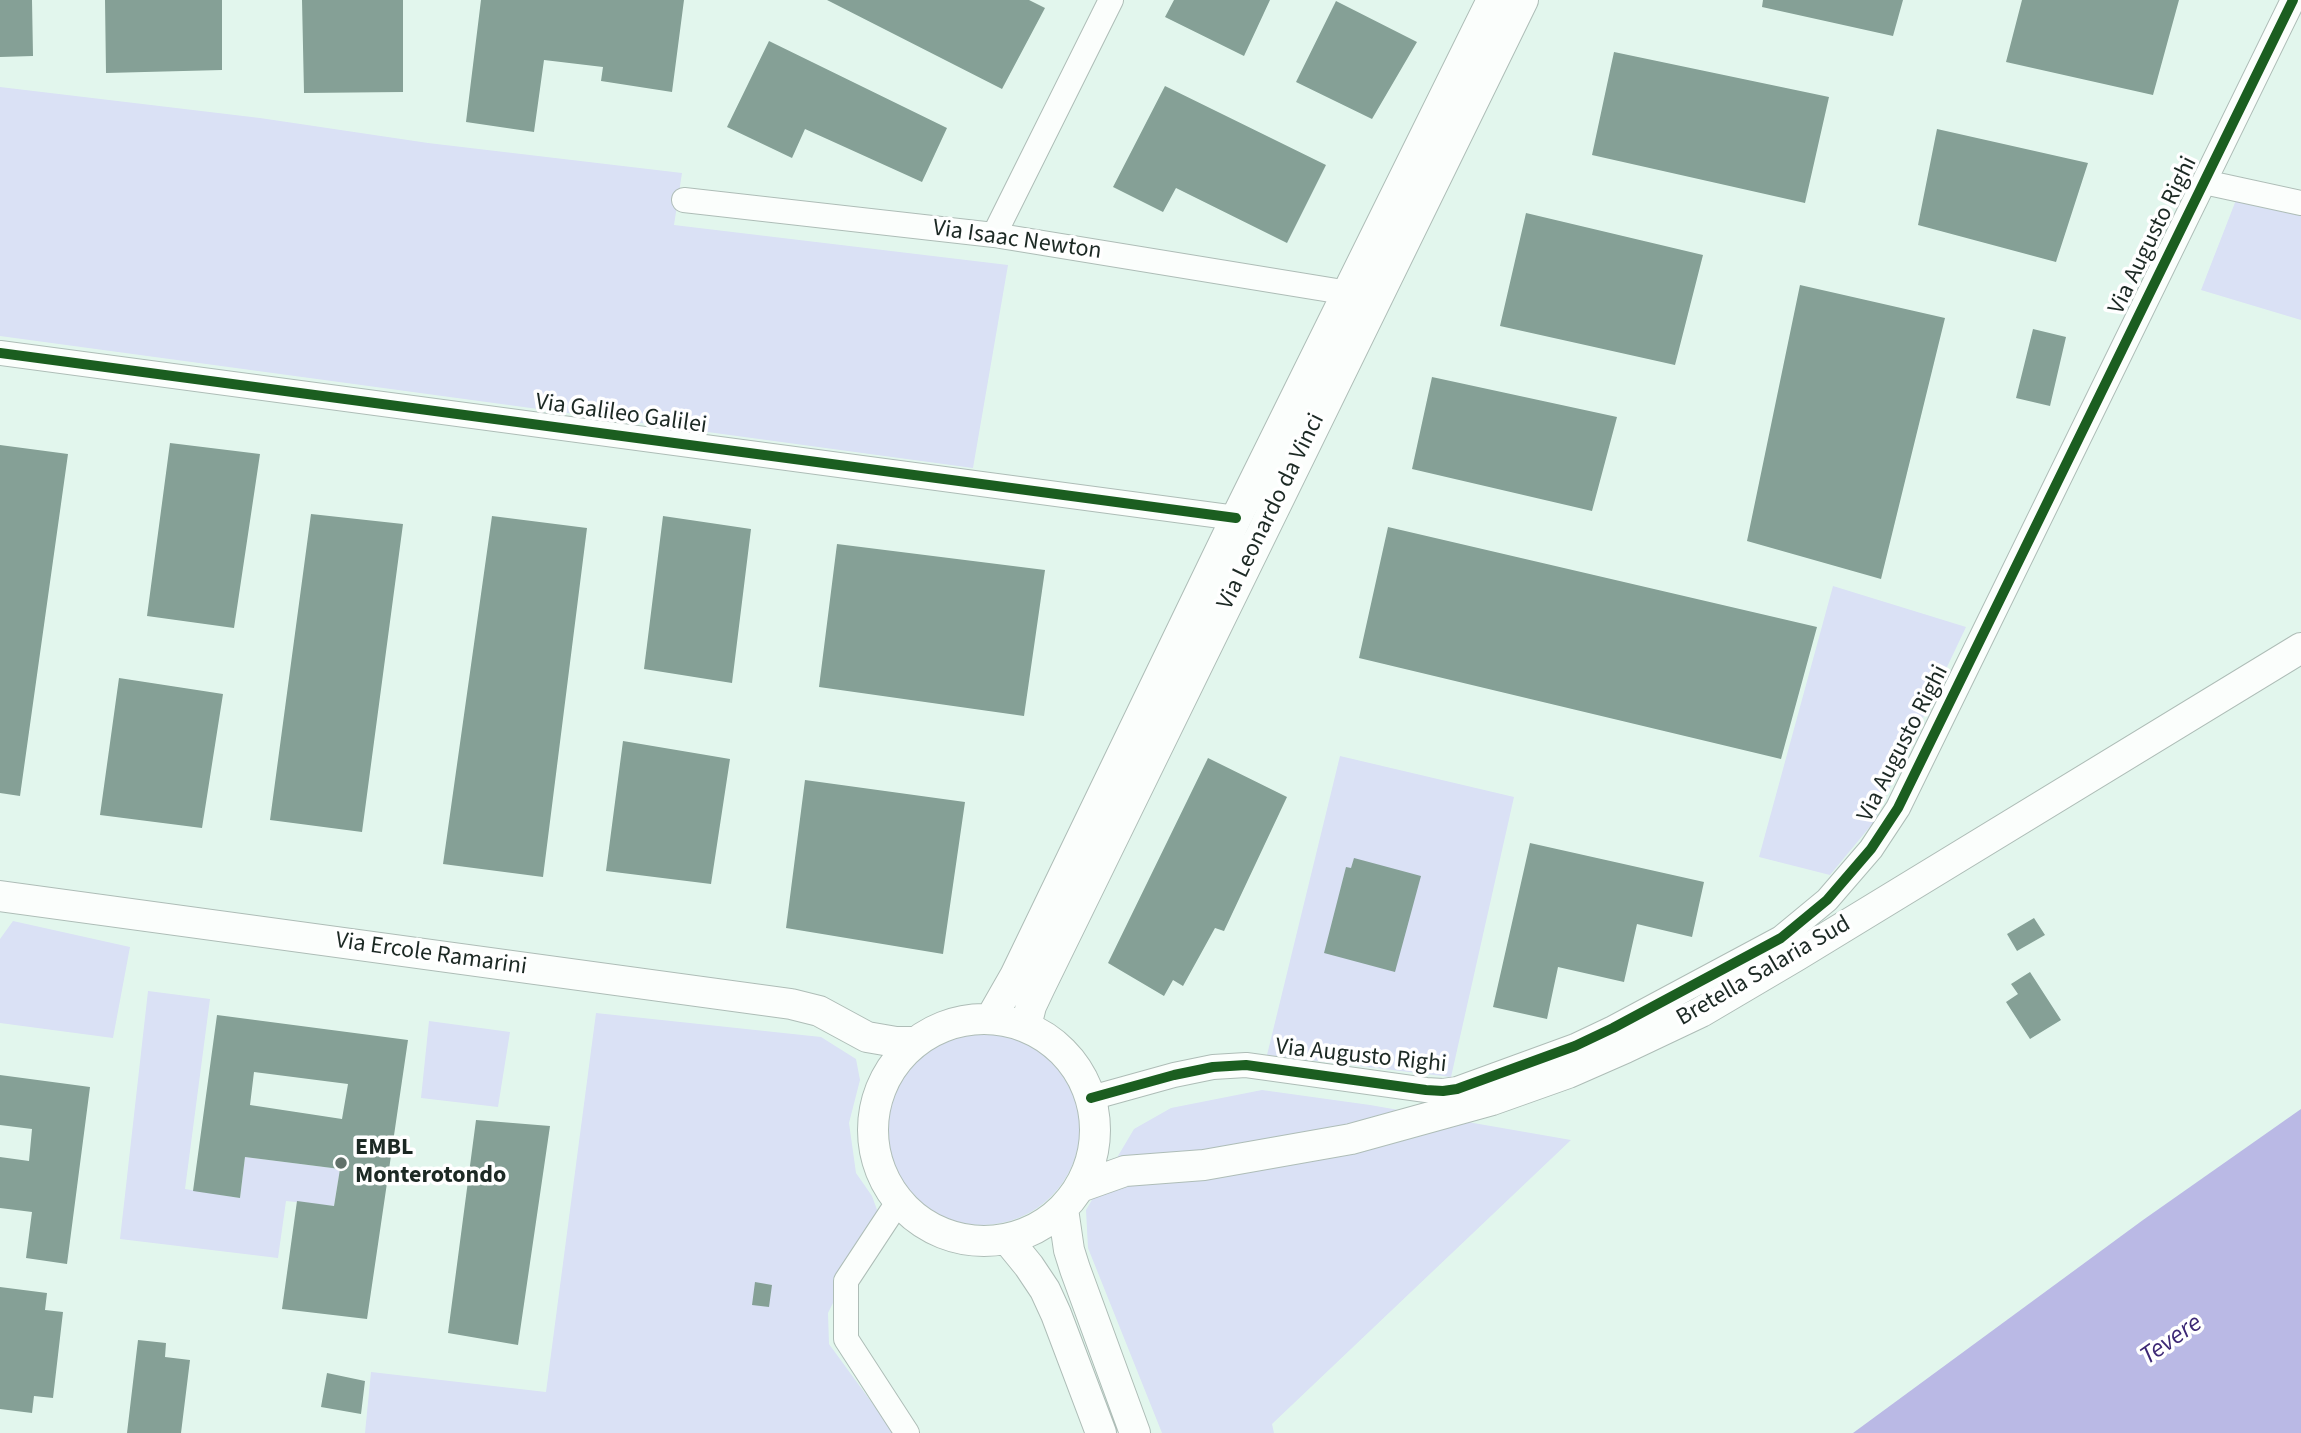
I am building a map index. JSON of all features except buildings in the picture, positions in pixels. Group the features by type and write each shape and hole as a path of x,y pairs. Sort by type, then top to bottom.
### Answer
{"main road":[{"name":"Via Leonardo da Vinci","path":"991,1018 1015,976 1236,518 1492,0"},
{"name":"Via Leonardo da Vinci","path":"1026,1026 1040,987 1523,0"},
{"name":"Bretella Salaria Sud","path":"1072,1198 1125,1171 1238,1160 1351,1139 1492,1100 1568,1073 1625,1048 1701,1012 1796,956 2301,648"},
{"name":"Via Ercole Ramarini","path":"0,896 791,1004 819,1011 856,1033 877,1039 914,1042"},
{"path":"991,1018 1026,1026 1056,1044 1079,1071 1090,1098 1096,1131 1092,1160 1072,1198 1037,1228 1007,1240 977,1241 947,1236 921,1222 898,1202 882,1176 874,1147 873,1117 880,1088 894,1062 914,1042 937,1028 964,1020 991,1018"},
{"path":"856,1033 870,1054 880,1088"},
{"name":"Bretella Salaria Sud","path":"1096,1131 1110,1145 1127,1155 1151,1164 1174,1166"},
{"path":"1072,1198 1069,1250 1135,1433"},
{"path":"1007,1240 1045,1290 1101,1433"}],"street":[{"path":"994,235 1111,0"},
{"name":"Via Augusto Righi","path":"1090,1098 1174,1075 1213,1067 1246,1065 1426,1090 1457,1088 1552,1054 1613,1028 1781,938 1827,901 1871,849 1898,808 2293,0"},
{"name":"Via Augusto Righi","path":"2204,182 2301,204"},
{"name":"Via Isaac Newton","path":"684,200 994,235 1349,293"},
{"name":"Via Galileo Galilei","path":"0,353 1236,518"},
{"path":"898,1202 846,1281 846,1339 907,1433"}],"shaded area":[{"path":"0,87 682,173 674,225 1008,265 973,468 0,336"},
{"path":"2236,200 2301,214 2301,320 2201,290"},
{"path":"1833,586 1966,627 1873,823 1830,875 1759,857"},
{"path":"1340,756 1514,797 1451,1077 1267,1055"},
{"path":"13,921 130,947 113,1038 0,1023 0,939"},
{"path":"148,991 210,999 185,1189 240,1198 245,1157 340,1169 334,1206 286,1201 278,1258 120,1239"},
{"path":"596,1013 821,1037 856,1059 860,1080 849,1123 856,1173 872,1196 880,1218 854,1261 828,1313 829,1344 894,1433 365,1433 371,1372 546,1392"},
{"path":"429,1021 510,1032 498,1107 421,1098"},
{"path":"982,1029 1019,1037 1051,1058 1072,1090 1080,1127 1072,1164 1051,1196 1019,1217 982,1225 945,1217 913,1196 892,1164 884,1127 892,1090 913,1058 945,1037"},
{"path":"1262,1090 1370,1105 1571,1140 1272,1424 1274,1433 1162,1433 1088,1248 1086,1210 1134,1129 1171,1108"}],"water":[{"name":"Tevere","path":"2301,1109 2301,1433 1853,1433 2143,1220"}],"cycle path":[{"path":"1091,1098 1174,1075 1213,1067 1246,1065 1426,1090 1457,1089 1575,1046 1613,1028 1781,938 1827,900 1871,849 1898,808 2293,0"},
{"path":"0,353 1236,518"}],"place":[{"name":"EMBL Monterotondo","path":"341,1163"}]}
